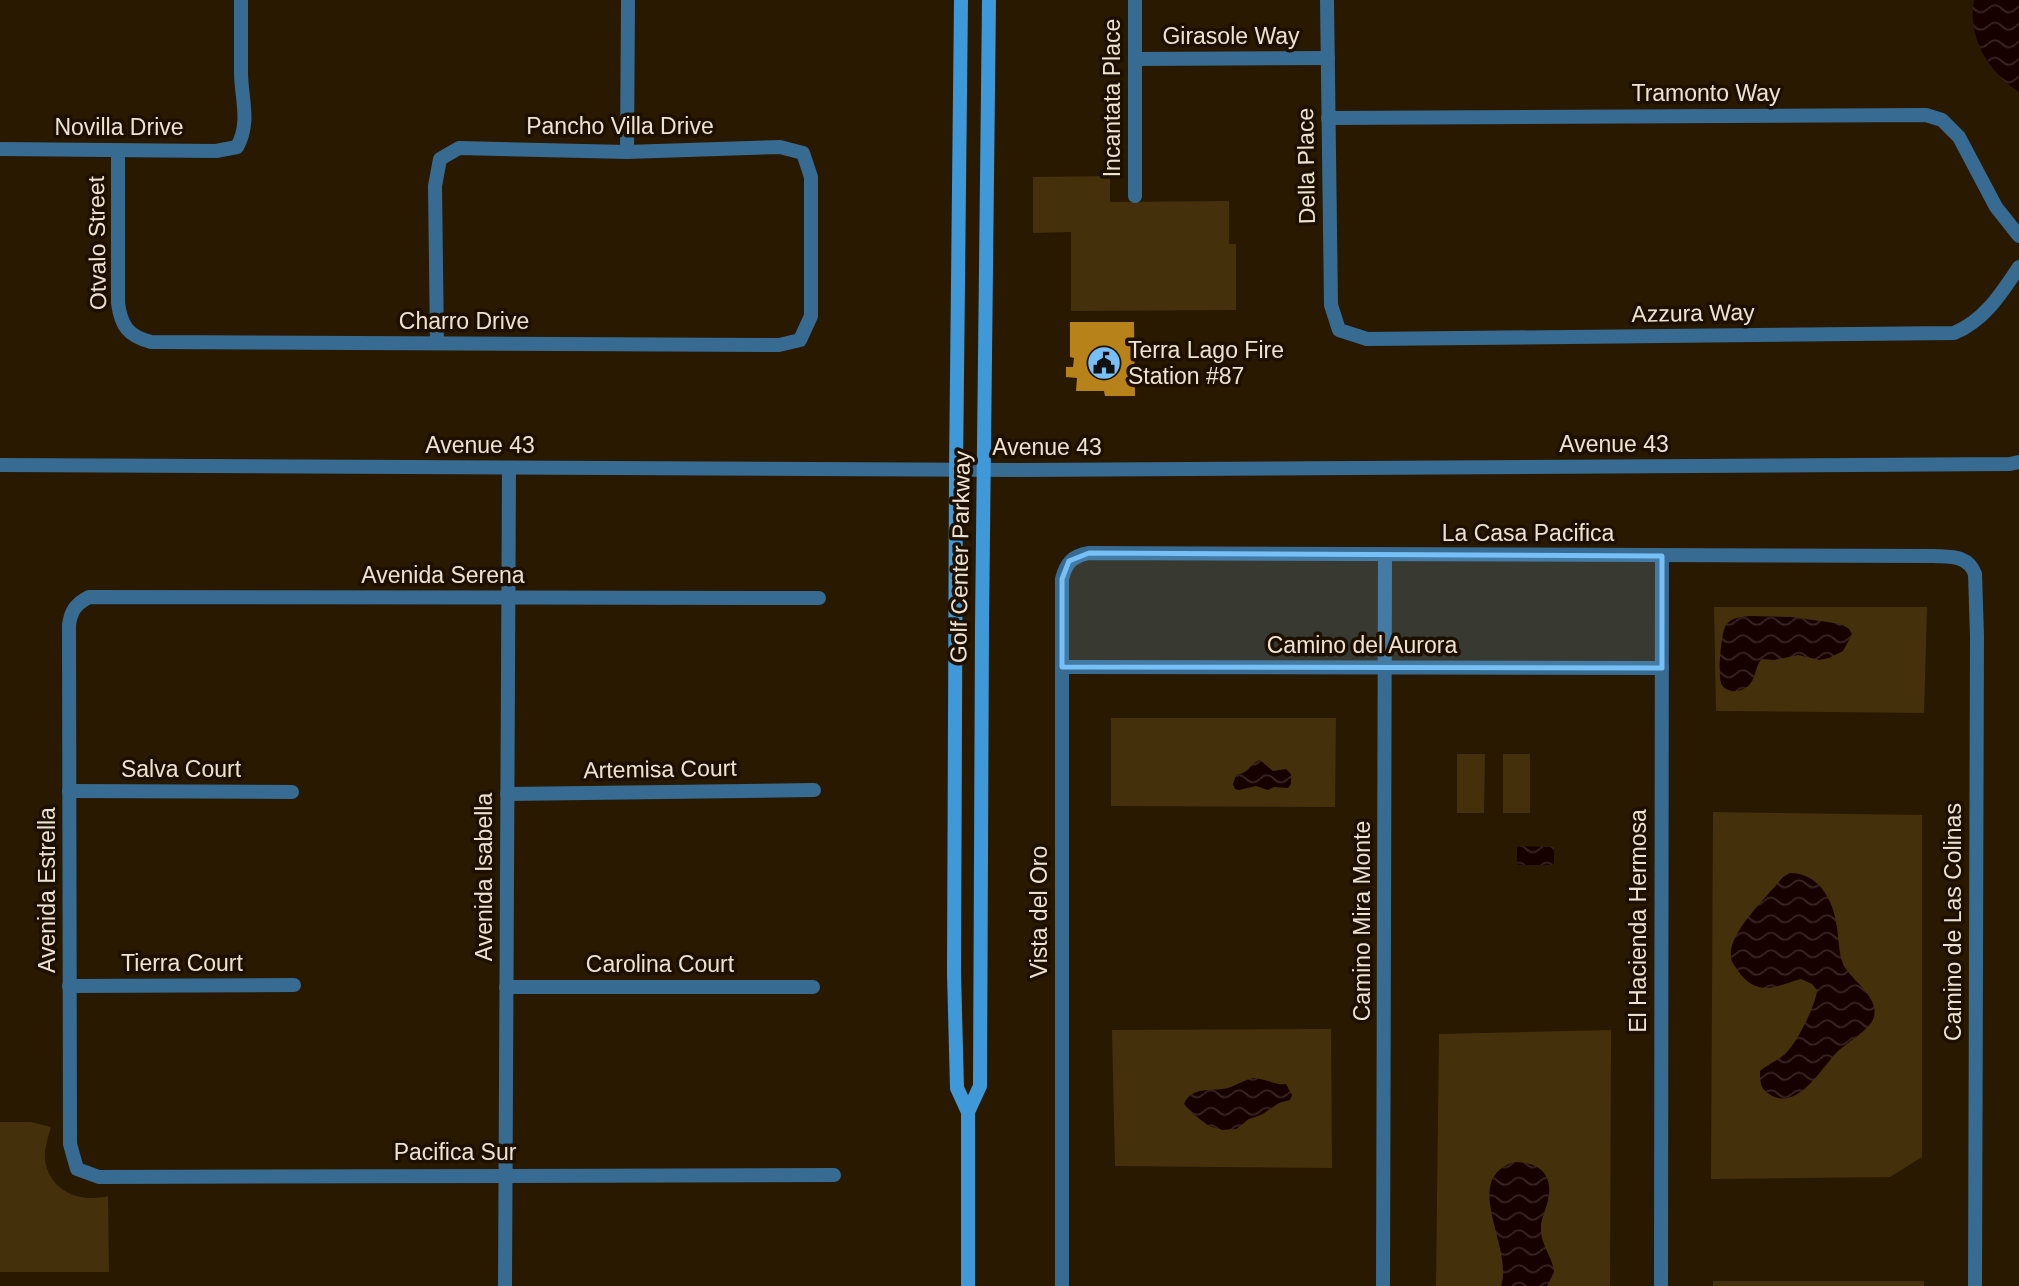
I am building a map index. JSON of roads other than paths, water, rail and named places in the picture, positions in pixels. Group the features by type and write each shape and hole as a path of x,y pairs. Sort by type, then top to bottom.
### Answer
{"main road":[{"name":"Golf Center Parkway","path":"961,0 956,470 956,1050 957,1088 968,1112 968,1286"},
{"name":"Golf Center Parkway","path":"968,1112 981,1086 989,0"}],"street":[{"name":"Novilla Drive","path":"0,149 226,150 237,146 244,135 246,117 241,75 242,0"},
{"path":"627,152 628,0"},
{"name":"Incantata Place","path":"1135,0 1135,196"},
{"name":"Della Place","path":"1327,0 1331,305 1339,330"},
{"name":"Girasole Way","path":"1135,59 1328,58"},
{"name":"Tramonto Way","path":"1328,118 1926,115 1942,120 1959,137 1996,207 2019,236"},
{"name":"Pancho Villa Drive","path":"437,343 435,186 440,159 459,148 627,152 780,146 803,153 811,177 811,316 800,340"},
{"name":"Otvalo Street","path":"118,150 118,303 121,320 128,333"},
{"name":"Azzura Way","path":"1339,330 1367,339 1954,333 1969,327 1997,300 2019,267"},
{"name":"Charro Drive","path":"128,333 151,342 779,345 800,340"},
{"name":"Avenue 43","path":"0,465 984,470 2016,465"},
{"name":"Avenida Isabella","path":"505,1286 509,468"},
{"name":"La Casa Pacifica","path":"1089,553 1934,556 1958,557 1966,561"},
{"name":"Vista del Oro","path":"1062,1286 1062,579 1069,561 1078,555 1089,553"},
{"name":"Camino Mira Monte","path":"1383,1286 1385,555"},
{"name":"El Hacienda Hermosa","path":"1661,1286 1662,556"},
{"name":"Camino de Las Colinas","path":"1966,561 1975,574 1977,636 1975,1286"},
{"name":"Avenida Serena","path":"71,611 89,597 819,598"},
{"name":"Avenida Estrella","path":"71,611 70,1144 77,1169"},
{"name":"Camino del Aurora","path":"1062,667 1662,668"},
{"name":"Artemisa Court","path":"507,794 814,790"},
{"name":"Salva Court","path":"69,791 292,792"},
{"name":"Tierra Court","path":"69,986 294,985"},
{"name":"Carolina Court","path":"506,987 813,987"},
{"name":"Pacifica Sur","path":"77,1169 99,1177 834,1175"}],"water":[{"path":"1974,0 2019,0 2019,92 1998,74 1982,52 1974,27"},
{"path":"1751,616 1792,617 1841,624 1852,634 1843,651 1829,658 1819,660 1798,655 1774,660 1762,659 1750,684 1741,690 1731,691 1723,687 1720,674 1724,630 1728,622"},
{"path":"1260,760 1273,771 1286,769 1291,774 1288,788 1274,787 1268,790 1256,786 1235,789 1233,784 1236,775"},
{"path":"1517,846 1554,847 1554,865 1517,865"},
{"path":"1790,873 1808,877 1822,888 1827,896 1834,913 1843,964 1871,999 1874,1015 1868,1027 1838,1051 1808,1086 1789,1098 1779,1098 1764,1090 1760,1071 1784,1055 1794,1043 1809,1015 1817,990 1812,984 1801,979 1767,988 1753,985 1738,971 1731,957 1735,937 1742,926 1783,877"},
{"path":"1253,1078 1286,1084 1292,1095 1290,1100 1249,1119 1236,1129 1222,1130 1209,1126 1184,1104 1198,1091 1224,1089"},
{"path":"1514,1162 1532,1165 1544,1172 1547,1178 1549,1194 1541,1230 1554,1272 1547,1286 1501,1286 1503,1270 1492,1216 1491,1183 1498,1171"}],"place":[{"name":"Terra Lago Fire Station #87","path":"1104,363"}]}
